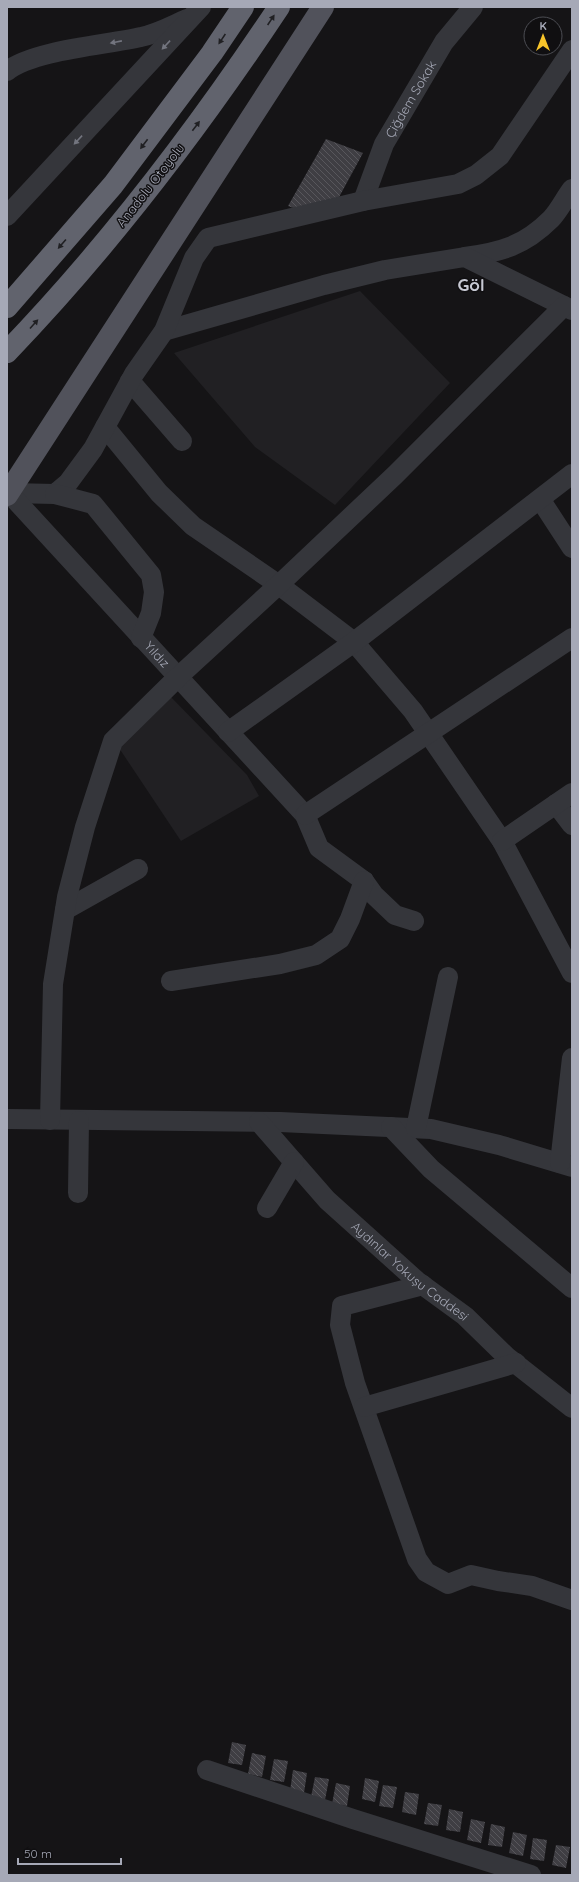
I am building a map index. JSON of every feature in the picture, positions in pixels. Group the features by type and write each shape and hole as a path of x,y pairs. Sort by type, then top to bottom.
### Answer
{"highway":[{"path":"7,307 113,184 212,53 244,7"},
{"name":"Anadolu Otoyolu","path":"7,352 34,324 135,208 237,70 280,7"}],"main road":[{"path":"8,494 323,7"}],"street":[{"name":"Çiğdem Sokak","path":"364,201 387,138 444,42 473,7"},
{"path":"7,70 12,66 39,56 143,37 197,12"},
{"path":"7,216 197,12"},
{"path":"56,494 72,477 93,449 130,381 164,331 194,258 208,238 364,201 458,184 476,175 500,156 572,50"},
{"path":"164,331 324,285 385,270 497,252 519,244 551,219 572,189"},
{"path":"50,1120 53,984 64,910 85,827 113,741 178,677 279,585 395,475 568,308 465,257"},
{"path":"130,381 182,441"},
{"path":"105,427 159,493 193,526 279,585 354,642 413,711 502,841 572,973"},
{"path":"228,732 354,642 572,474"},
{"path":"8,494 56,494 93,504 151,575 154,592 151,613 141,638"},
{"name":"Yıldız","path":"8,494 305,816 319,848 364,881 374,895 395,915 414,920"},
{"path":"540,498 572,548"},
{"path":"305,816 572,638"},
{"path":"502,841 564,799 572,825"},
{"path":"64,910 138,869"},
{"path":"171,981 280,964 316,955 340,939 350,919 364,881"},
{"path":"416,1128 448,977"},
{"path":"7,1119 260,1122 431,1129 499,1145 566,1165 572,1061"},
{"path":"78,1193 79,1120"},
{"name":"Aydınlar Yokuşu Caddesi","path":"260,1122 327,1200 422,1285 465,1316 516,1363 572,1408"},
{"path":"391,1127 431,1169 572,1288"},
{"path":"267,1208 294,1162"},
{"path":"422,1285 342,1306 340,1325 355,1383 417,1558 426,1572 448,1584 471,1575 532,1586 572,1600"},
{"path":"364,1407 516,1363"},
{"path":"207,1770 353,1819 532,1875"}],"shaded area":[{"path":"360,291 450,383 335,505 255,447 174,353"},
{"path":"170,696 247,775 259,796 181,841 117,745"}],"building":[{"path":"326,139 363,153 338,199 302,211 288,206"},
{"path":"232,1742 246,1745 242,1765 228,1763"},
{"path":"252,1753 266,1756 262,1777 248,1774"},
{"path":"274,1759 288,1761 284,1782 270,1780"},
{"path":"293,1770 307,1773 304,1793 290,1791"},
{"path":"315,1777 329,1779 325,1800 311,1797"},
{"path":"365,1778 379,1781 375,1802 362,1799"},
{"path":"336,1783 350,1786 347,1806 332,1804"},
{"path":"383,1785 397,1787 393,1808 379,1806"},
{"path":"405,1792 419,1794 416,1815 402,1812"},
{"path":"428,1803 442,1805 438,1826 424,1824"},
{"path":"449,1809 463,1812 460,1832 446,1830"},
{"path":"471,1819 485,1822 481,1843 467,1840"},
{"path":"491,1824 505,1827 502,1847 488,1845"},
{"path":"513,1832 527,1835 523,1856 509,1853"},
{"path":"533,1838 547,1840 544,1861 530,1859"},
{"path":"556,1845 570,1847 566,1868 552,1865"}],"district":[{"name":"Göl","path":"471,284"}]}
